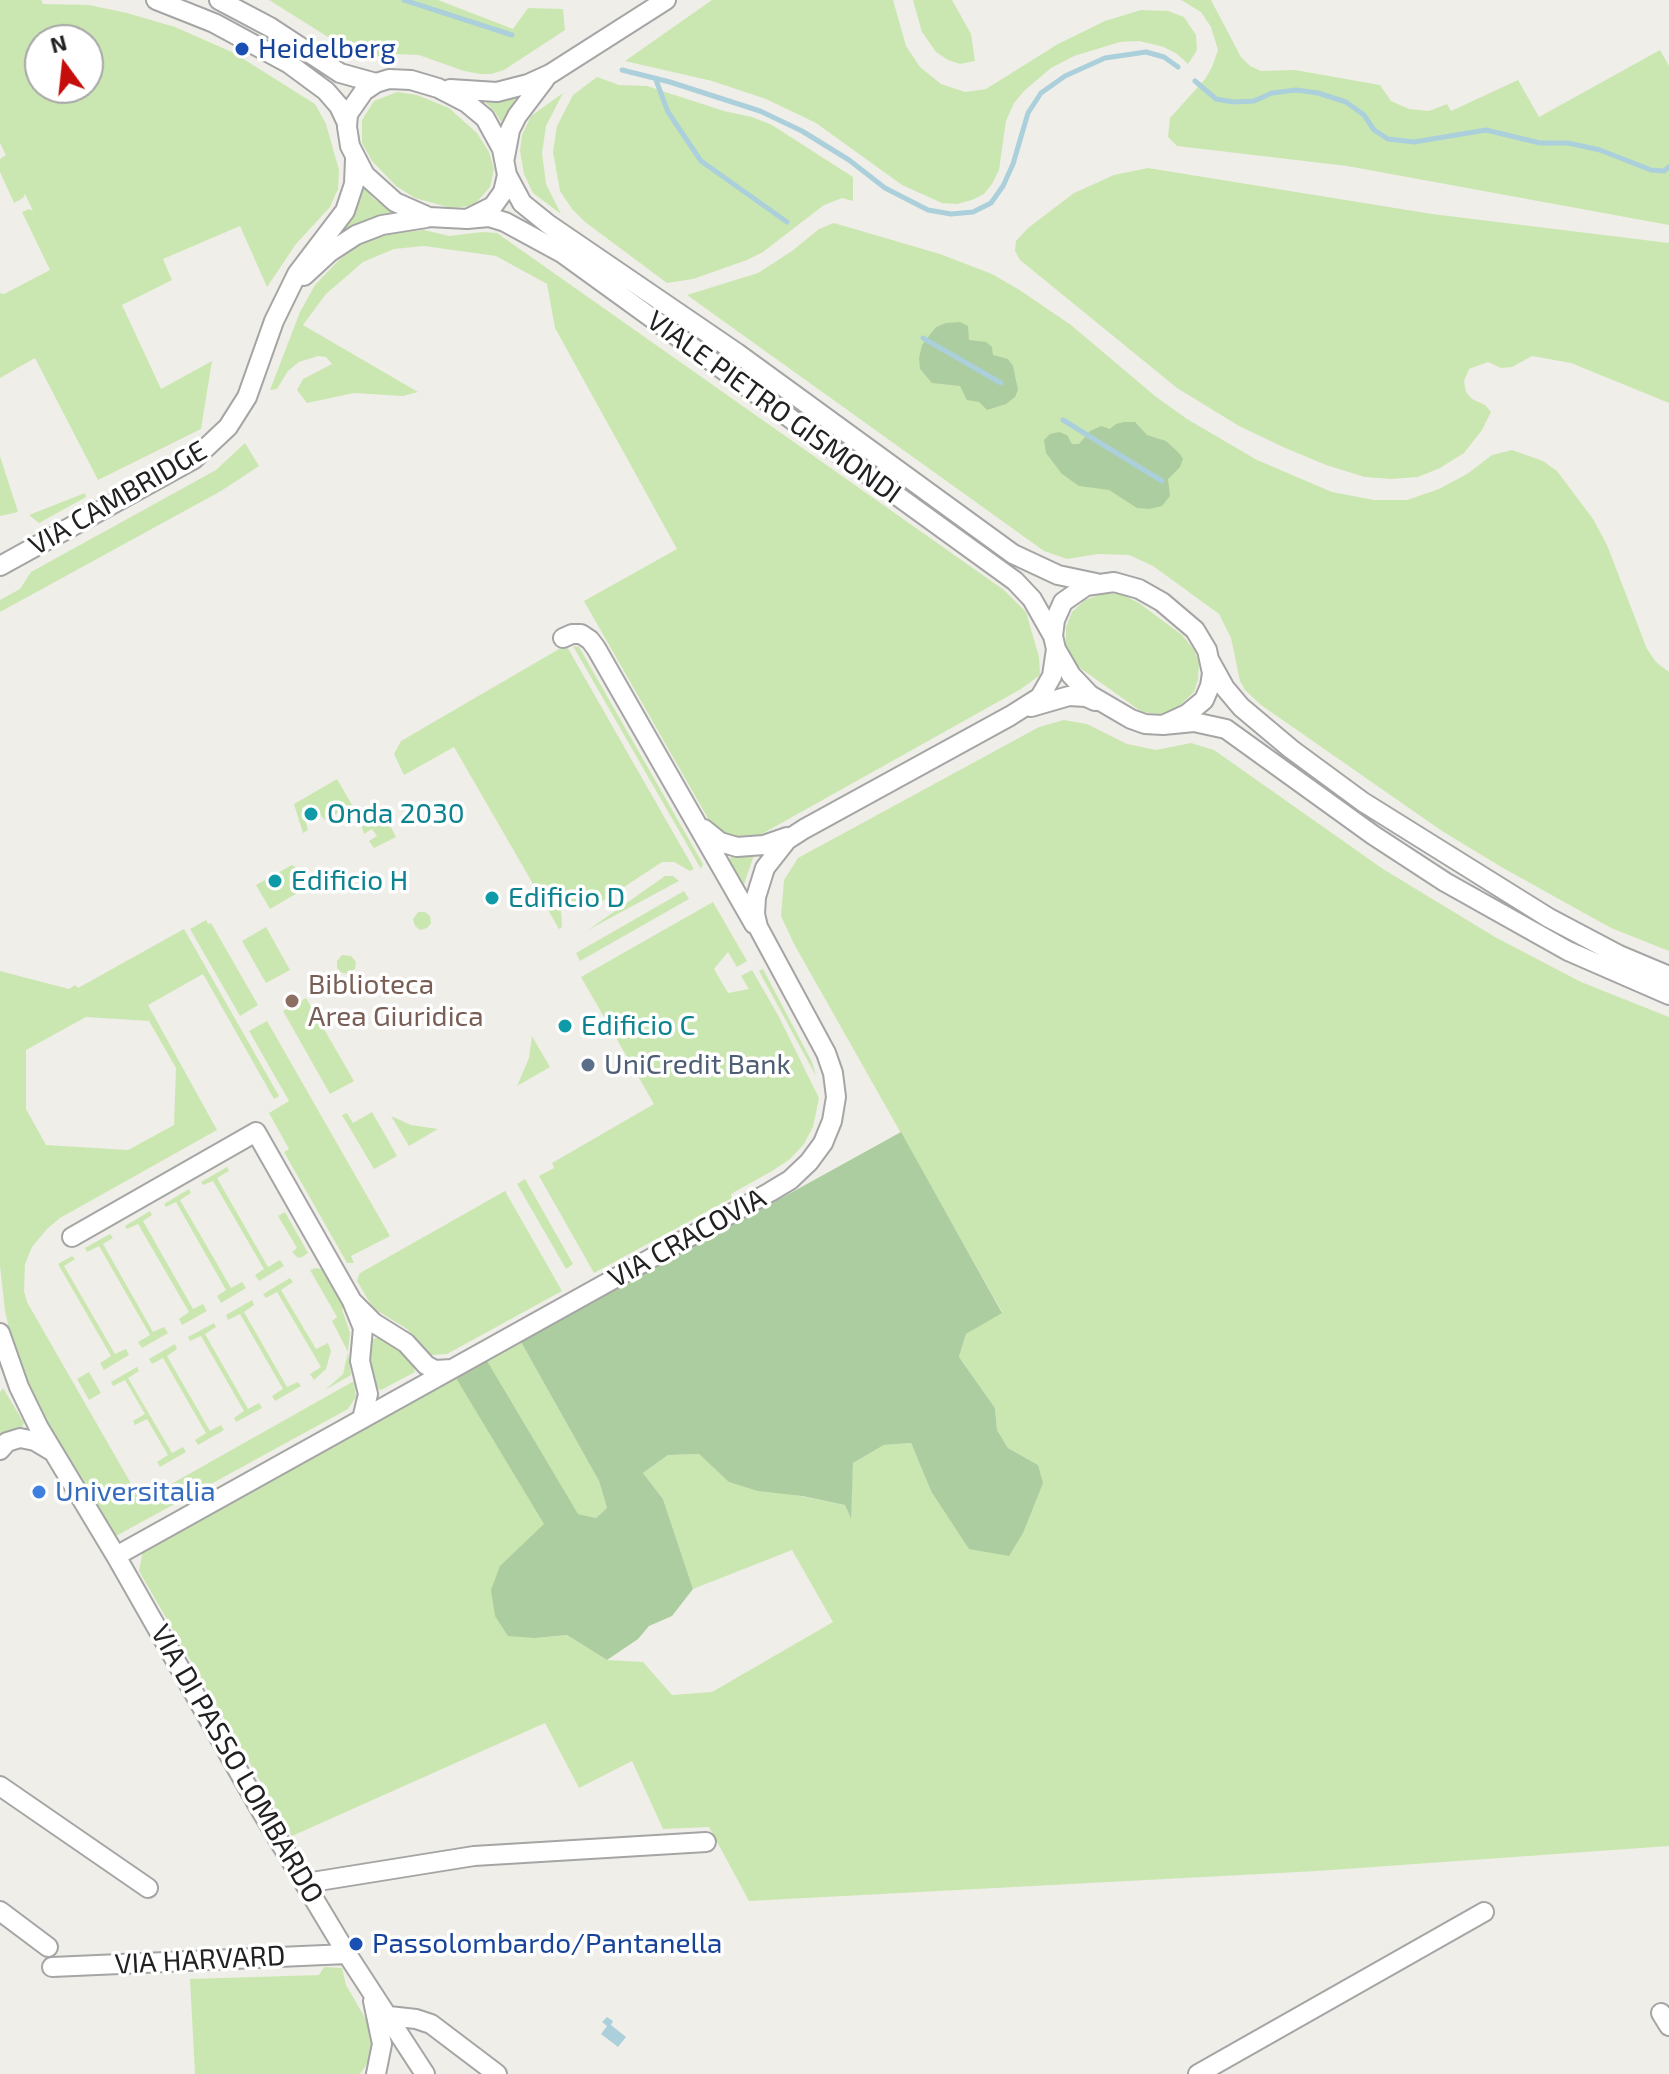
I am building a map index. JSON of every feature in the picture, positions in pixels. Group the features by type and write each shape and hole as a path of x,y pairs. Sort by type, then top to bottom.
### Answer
{"street":[{"path":"156,0 206,19 278,57 326,91 339,106 346,121 355,159 365,175 389,198 429,217 467,219 489,209 497,201 505,188 510,130 517,116 550,74"},
{"path":"219,0 270,27 355,80 376,83 404,79 438,88 474,92 497,92 550,74 666,0"},
{"path":"346,121 355,100 376,83"},
{"path":"438,88 482,115 496,134 506,166"},
{"name":"VIA CAMBRIDGE","path":"0,566 162,478 206,449 228,427 244,402 274,321 308,256 345,211 354,184 355,159"},
{"name":"VIALE PIETRO GISMONDI","path":"506,166 522,203 548,224 749,362 1013,554 1058,575 1096,583"},
{"name":"VIA CAMBRIDGE","path":"289,293 330,252 356,235 382,225 429,217"},
{"name":"VIALE PIETRO GISMONDI","path":"467,219 489,217 499,220 562,253 1015,581 1035,604 1055,642"},
{"path":"690,812 715,839 737,847 764,845 804,829 1040,697 1052,676 1056,614 1063,602 1078,590 1096,583 1128,585 1162,602 1195,630 1225,688 1241,707 1291,749 1371,807 1535,910 1608,949 1669,976"},
{"path":"563,638 576,634 590,640 764,940"},
{"path":"1055,642 1064,665 1080,685 1103,704"},
{"path":"1163,725 1187,714 1204,700 1211,679 1210,661"},
{"path":"1010,716 1046,701 1069,696 1086,697 1139,722 1163,725 1194,722 1226,729 1373,835 1445,882 1568,951 1669,995"},
{"name":"VIA CRACOVIA","path":"116,1556 790,1180 816,1153 828,1132 835,1109 833,1073 826,1053 764,940 755,914 759,882 774,853 804,829"},
{"path":"72,1237 256,1132 352,1301 363,1328 360,1361 368,1398 362,1419"},
{"path":"352,1301 374,1323 406,1343 415,1355 435,1370 452,1369"},
{"name":"VIA DI PASSO LOMBARDO","path":"0,1333 22,1394 52,1452 116,1556 260,1809 347,1954 389,2016 414,2069"},
{"path":"364,1378 375,1394 388,1400 404,1395 419,1377 415,1355"},
{"path":"0,1450 7,1442 20,1438 35,1441 52,1452"},
{"path":"0,1786 148,1888"},
{"path":"306,1883 474,1856 706,1842"},
{"path":"0,1911 48,1947"},
{"path":"1198,2074 1484,1912"},
{"name":"VIA HARVARD","path":"52,1967 347,1954"},
{"path":"369,1987 381,2033 377,2074 414,2069"},
{"path":"389,2016 431,2024 497,2074"}],"green space":[{"path":"0,0 89,5 175,27 234,53 315,104 326,124 339,170 338,189 330,207 296,244 267,287 240,226 163,259 172,280 122,305 161,389 212,361 201,429 98,480 35,358 0,378 0,293 4,294 50,270 22,212 33,211 25,194 14,203 0,172 0,159 6,155 0,143"},
{"path":"269,0 438,0 513,29 528,8 563,9 565,30 504,70 480,74 419,55 374,57 355,54"},
{"path":"712,0 893,0 906,46 920,67 941,84 965,92 986,89 1058,44 1105,21 1141,10 1168,11 1184,17 1196,35 1197,50 1188,64 1164,47 1139,41 1120,42 1074,56 1051,68 1014,103 1006,121 999,170 984,194 957,204 942,203 902,185 816,123 766,99 712,81 625,61"},
{"path":"913,0 952,0 971,34 975,61 960,64 936,52 922,32"},
{"path":"1181,0 1211,0 1241,57 1250,66 1261,71 1295,70 1380,85 1391,101 1409,109 1429,111 1447,104 1451,111 1518,80 1539,117 1660,50 1669,66 1669,225 1347,166 1177,146 1168,137 1170,118 1205,79 1218,50 1211,27 1201,12"},
{"path":"597,77 619,85 647,86 772,125 853,177 853,201 842,198 824,205 763,252 747,260 693,279 667,283 585,222 560,191 553,152 557,126 573,95"},
{"path":"397,92 417,95 449,108 477,133 489,152 494,169 490,187 476,203 451,208 415,198 396,186 372,161 362,143 362,120 374,101"},
{"path":"563,93 546,126 542,153 546,184 561,214 533,193 524,174 520,151 522,135 531,116"},
{"path":"517,96 503,125 481,98"},
{"path":"1148,168 1432,214 1669,243 1669,403 1571,363 1532,356 1512,367 1501,368 1488,362 1469,369 1464,381 1466,392 1491,412 1464,453 1418,477 1365,477 1283,447 1239,426 1177,388 1020,260 1015,251 1016,241 1028,228 1074,193 1114,175"},
{"path":"359,182 373,198 398,216 330,239"},
{"path":"834,223 940,254 992,274 1071,325 1187,419 1257,460 1332,492 1374,500 1407,500 1439,489 1467,474 1492,455 1512,450 1543,461 1557,471 1593,519 1607,545 1647,649 1656,662 1669,672 1669,951 1611,928 1503,868 1442,831 1261,705 1240,681 1231,638 1219,614 1153,566 1129,555 1098,554 1067,559 1044,551 687,295 758,273 819,229"},
{"path":"424,230 449,236 497,233 1004,590 1026,612 1039,657 1040,675 1021,689 760,835 748,840 728,838 714,829 584,601 677,549 555,328 547,284 496,256 424,246 394,249 363,262 326,294 303,325 418,392 403,396 354,393 307,403 297,390 303,379 332,364 326,357 318,356 299,362 288,371 277,389 270,390 300,312 315,285 337,262 353,248 387,234"},
{"path":"960,322 968,326 969,340 986,342 992,347 993,355 1008,359 1013,366 1018,390 1006,404 987,410 979,402 967,400 960,386 932,383 920,369 922,345 936,327"},
{"path":"1124,422 1135,422 1147,435 1166,441 1183,459 1168,479 1170,496 1162,506 1137,508 1109,490 1079,486 1062,474 1046,453 1044,440 1050,434 1059,432 1067,435 1072,444 1079,444 1090,431 1101,426 1110,429"},
{"path":"245,443 259,466 221,491 0,612 0,600 20,589 31,572 216,470"},
{"path":"0,456 18,512 0,516"},
{"path":"85,493 86,497 39,523 29,515"},
{"path":"1102,594 1121,594 1139,603 1182,635 1195,651 1199,663 1194,692 1175,710 1159,714 1142,712 1073,663 1066,648 1066,627 1072,612 1085,600"},
{"path":"566,645 694,869 690,871 674,862 662,862 592,908 582,902 571,902 561,911 562,927 559,929 454,747 404,775 394,754 401,741"},
{"path":"573,646 579,647 703,864 701,869"},
{"path":"1064,720 1087,724 1127,744 1156,750 1191,743 1214,750 1383,869 1495,937 1581,982 1669,1017 1669,1846 1317,1871 749,1901 709,1827 663,1829 632,1761 579,1788 545,1723 292,1836 139,1571 143,1550 521,1342 599,1481 607,1508 596,1518 578,1514 544,1525 526,1543 535,1638 567,1635 607,1660 643,1662 672,1695 712,1692 833,1622 792,1550 693,1589 663,1499 643,1473 668,1455 699,1454 730,1482 845,1505 850,1517 853,1463 884,1445 911,1443 931,1491 1038,1465 1008,1448 997,1430 995,1408 959,1357 966,1334 1002,1312 781,916 784,880 798,858 1039,727"},
{"path":"337,779 352,805 325,820 309,804 302,808 308,830 303,833 294,804"},
{"path":"383,812 396,837 374,848 369,841 377,836 372,829 364,834 362,828"},
{"path":"754,855 743,887 726,861 733,856"},
{"path":"292,865 300,870 292,875 296,882 304,878 306,888 270,909 256,885"},
{"path":"665,876 673,876 679,881 588,930"},
{"path":"684,891 689,899 580,961 576,953"},
{"path":"713,902 747,961 737,967 728,952 714,969 728,993 749,989 741,976 752,970 819,1098 813,1127 804,1144 790,1159 731,1194 732,1198 594,1273 539,1176 554,1168 552,1163 654,1104 581,977"},
{"path":"418,912 430,916 431,923 427,928 420,930 415,926 413,919"},
{"path":"206,920 208,924 211,923 258,1005 240,1016 190,929"},
{"path":"266,927 290,970 266,983 242,941"},
{"path":"184,929 279,1096 274,1099 203,974 148,1005 217,1130 60,1218 32,1247 25,1264 24,1291 27,1302 141,1501 354,1381 356,1397 348,1409 116,1536 28,1390 12,1343 0,1266 0,971 69,989 75,985 78,988","holes":["86,1017 149,1021 176,1068 174,1125 128,1150 46,1145 26,1109 26,1050"]},
{"path":"342,955 351,956 356,962 355,969 349,974 337,968 337,961"},
{"path":"763,969 812,1062 816,1076 759,971"},
{"path":"306,998 354,1081 330,1094 283,1011"},
{"path":"267,1021 390,1236 351,1256 354,1263 347,1263 284,1152 289,1149 269,1113 289,1101 249,1031"},
{"path":"532,1036 550,1067 517,1086 529,1058"},
{"path":"372,1112 397,1156 374,1169 342,1115 347,1113 353,1123"},
{"path":"391,1116 411,1125 438,1129 409,1146"},
{"path":"901,1132 1002,1313 966,1334 959,1357 995,1408 997,1430 1008,1448 1038,1465 1043,1483 1023,1533 1009,1556 969,1549 931,1491 911,1443 884,1445 853,1463 851,1519 845,1505 758,1491 729,1482 699,1454 668,1455 643,1473 663,1499 693,1589 672,1616 649,1626 638,1639 607,1660 567,1635 535,1638 508,1636 495,1616 491,1590 500,1566 544,1524 456,1378 487,1361 578,1514 596,1518 607,1508 599,1481 521,1342"},
{"path":"227,1167 229,1171 217,1178 268,1267 280,1260 284,1266 259,1281 255,1275 264,1269 213,1181 203,1185 201,1182"},
{"path":"525,1179 573,1264 566,1269 517,1184"},
{"path":"189,1189 191,1193 180,1200 231,1288 242,1282 246,1288 221,1303 217,1296 226,1290 176,1202 166,1207 164,1204"},
{"path":"505,1191 562,1291 447,1354 431,1355 407,1329 373,1308 357,1281 358,1277 360,1273"},
{"path":"150,1211 152,1215 143,1221 193,1309 203,1304 207,1311 182,1325 179,1319 189,1312 138,1224 127,1229 125,1226"},
{"path":"285,1212 308,1253 302,1257 298,1258 292,1252 297,1248 278,1216"},
{"path":"110,1234 113,1238 103,1244 153,1332 164,1327 168,1333 142,1348 138,1342 150,1335 99,1246 87,1252 85,1248"},
{"path":"72,1256 75,1259 64,1266 115,1354 126,1349 129,1355 104,1370 100,1363 111,1356 58,1264"},
{"path":"310,1270 325,1270 347,1306 342,1309 350,1333 348,1352 332,1321 337,1317"},
{"path":"290,1278 293,1282 281,1290 316,1349 328,1343 331,1351 326,1369 314,1380 310,1374 321,1367 277,1292 266,1298 263,1294"},
{"path":"252,1300 254,1305 244,1312 287,1387 298,1382 301,1386 275,1401 272,1396 283,1389 240,1314 228,1320 226,1315"},
{"path":"214,1323 216,1327 205,1334 248,1409 259,1403 262,1408 236,1422 234,1418 244,1411 201,1336 190,1341 188,1337"},
{"path":"385,1337 412,1360 415,1372 381,1390 377,1388 369,1370 369,1343 375,1338"},
{"path":"175,1344 177,1349 167,1356 210,1431 221,1425 224,1430 198,1445 195,1440 206,1433 163,1358 152,1364 149,1359"},
{"path":"348,1352 351,1375 325,1390 343,1374"},
{"path":"137,1367 139,1371 128,1378 172,1453 183,1447 186,1452 160,1467 157,1462 168,1455 147,1419 135,1425 133,1421 145,1414 125,1380 113,1386 111,1382"},
{"path":"89,1372 101,1393 89,1400 77,1379"},
{"path":"3,1388 24,1423 22,1427 2,1435 0,1392"},
{"path":"324,1967 342,1968 346,1985 375,2035 371,2058 360,2074 195,2074 190,1979 319,1975"}],"water":[{"path":"607,2017 613,2021 611,2025 626,2037 618,2047 601,2034 607,2026 602,2022"}],"waterway":[{"path":"404,0 512,35"},
{"path":"622,70 760,111 802,131 849,160 885,188 928,210 951,214 973,212 991,203 1013,164 1028,113 1041,93 1065,76 1105,58 1146,52 1164,57 1178,67"},
{"path":"656,80 668,112 701,161 787,222"},
{"path":"1195,81 1216,99 1233,102 1254,101 1272,93 1296,90 1318,93 1346,102 1364,115 1374,130 1388,139 1414,142 1486,130 1540,143 1568,143 1600,150 1651,170 1664,171 1669,167"},
{"path":"923,338 1001,383"},
{"path":"1063,420 1162,481"}],"place":[{"name":"Heidelberg","path":"242,49"},
{"name":"Onda 2030","path":"311,814"},
{"name":"Edificio H","path":"275,881"},
{"name":"Edificio D","path":"492,898"},
{"name":"Biblioteca Area Giuridica","path":"292,1001"},
{"name":"Edificio C","path":"565,1026"},
{"name":"UniCredit Bank","path":"588,1065"},
{"name":"Universitalia","path":"39,1492"},
{"name":"Passolombardo/Pantanella","path":"356,1944"}]}
